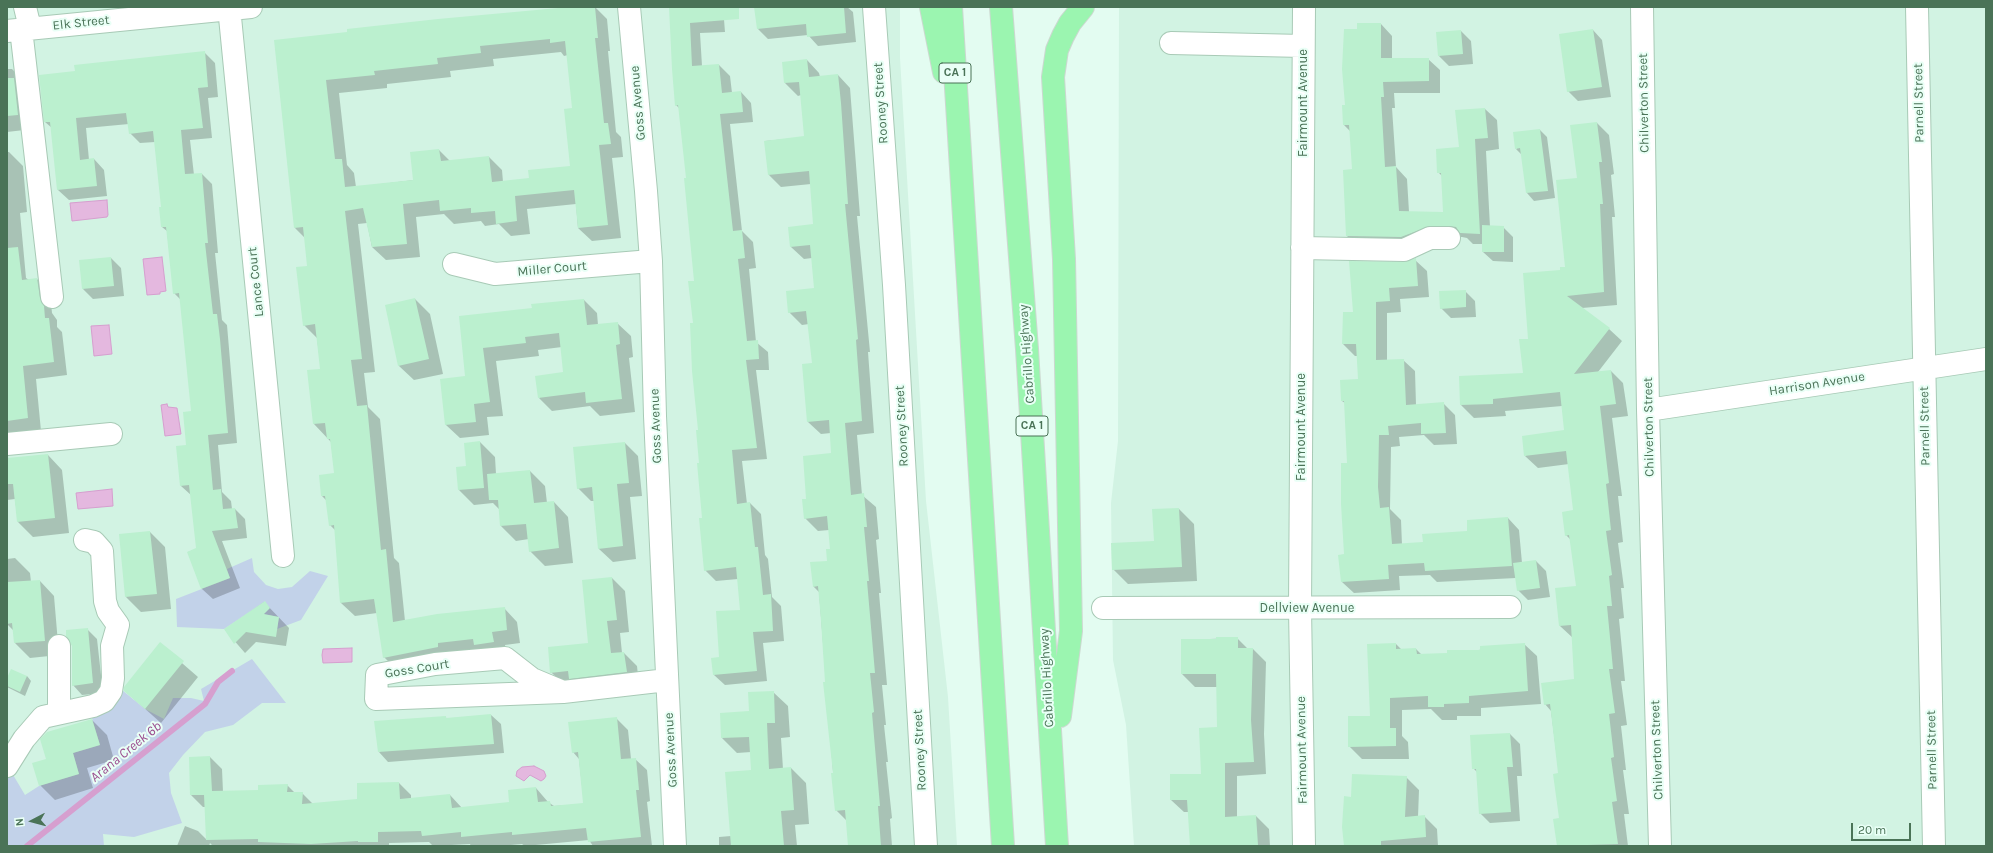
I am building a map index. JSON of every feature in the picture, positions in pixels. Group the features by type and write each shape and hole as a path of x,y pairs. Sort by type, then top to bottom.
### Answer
{"highway":[{"path":"931,7 958,140"},
{"name":"CA 1","path":"951,7 958,140 1003,846"},
{"name":"Cabrillo Highway","path":"1001,7 1027,349 1058,846"},
{"path":"1053,768 1070,631 1064,259 1053,77 1057,50 1070,23 1083,7"}],"street":[{"path":"25,7 19,29 52,297"},
{"name":"Elk Street","path":"19,29 105,13 251,7"},
{"name":"Goss Avenue","path":"629,7 651,261 656,424 675,846"},
{"name":"Rooney Street","path":"874,7 894,285 926,846"},
{"name":"Fairmount Avenue","path":"1304,7 1300,608 1304,846"},
{"name":"Chilverton Street","path":"1642,7 1648,410 1660,846"},
{"name":"Parnell Street","path":"1917,7 1934,846"},
{"name":"Lance Court","path":"229,8 283,556"},
{"path":"1171,43 1303,46"},
{"path":"1302,248 1404,250 1430,238 1449,238"},
{"name":"Miller Court","path":"454,264 495,274 651,261"},
{"name":"Harrison Avenue","path":"1648,410 1986,358"},
{"path":"7,444 110,434"},
{"path":"7,766 37,723 43,717 86,709 99,704 108,696 112,686 112,646 118,625 108,611 105,602 102,552 94,542 85,540"},
{"name":"Dellview Avenue","path":"1103,608 1510,608"},
{"path":"59,646 59,713"},
{"name":"Goss Court","path":"563,692 532,678 505,658 436,664 377,675 376,699 563,692 667,680"}],"shaded area":[{"path":"7,7 900,7 900,58 926,501 948,697 957,846 7,846"},
{"path":"1119,7 1986,7 1986,846 1134,846 1126,725 1113,660 1111,503 1118,441"},
{"path":"107,200 107,217 72,221 70,203"},
{"path":"162,257 166,291 160,292 160,294 147,295 143,259"},
{"path":"109,325 112,354 94,356 91,326"},
{"path":"167,404 168,407 177,408 181,434 165,436 161,405"},
{"path":"112,489 113,506 78,509 76,493"},
{"path":"252,558 254,572 266,585 278,589 292,587 310,571 328,576 301,620 277,629 279,617 250,612 224,629 177,627 176,599 230,578 227,569"},
{"path":"352,648 352,662 323,663 323,649"},
{"path":"252,659 286,703 262,703 233,725 205,732 183,755 169,773 171,793 182,823 134,837 103,834 104,846 7,846 7,771 9,768 25,795 39,786 79,774 73,753 100,745 92,718 122,690 145,709 164,719 173,698 191,698 204,701 201,689"},
{"path":"534,766 544,771 546,776 541,781 530,775 524,781 516,776 517,771 522,767"}],"building":[{"path":"569,7 595,7 598,38 595,38 604,123 608,123 611,144 599,145 608,225 578,228 574,190 515,196 517,221 496,224 495,211 471,213 471,208 440,211 439,200 403,204 407,244 372,247 363,208 345,211 362,359 351,360 357,406 367,405 381,550 386,549 393,622 437,614 505,607 507,630 492,632 494,642 474,645 473,639 438,643 438,647 383,658 374,599 340,603 334,525 329,526 325,496 321,496 319,475 334,473 330,439 327,439 325,423 313,424 307,370 320,369 315,324 303,326 296,267 307,266 303,227 294,228 274,40 347,32 347,29","holes":["550,39 550,43 565,41 572,108 564,109 570,166 528,170 529,178 492,182 489,156 441,161 439,149 410,152 413,180 345,187 342,159 335,159 326,80 375,75 374,71 438,64 437,58 481,53 480,46"]},
{"path":"669,7 739,7 739,19 690,23 692,66 719,64 722,93 741,91 743,112 720,114 733,231 742,230 745,258 738,259 747,341 758,340 759,359 746,360 757,448 732,450 737,504 750,502 755,547 758,547 763,595 771,594 773,631 753,632 757,671 713,675 711,658 719,657 716,611 740,610 736,567 704,571 699,518 702,518 697,463 699,463 696,430 698,430 692,371 690,323 693,323 688,281 694,281 684,178 686,178 678,105 675,106"},
{"path":"754,7 844,7 846,33 807,37 806,24 757,29"},
{"path":"1357,23 1381,23 1381,58 1429,58 1429,81 1383,82 1384,97 1381,97 1385,167 1396,166 1399,211 1443,212 1441,173 1437,173 1436,149 1459,147 1455,110 1485,108 1488,138 1475,139 1480,234 1460,233 1456,227 1430,226 1401,237 1346,236 1343,170 1352,169 1349,125 1343,125 1342,105 1345,105 1342,69 1344,29 1357,29"},
{"path":"1593,29 1602,87 1567,92 1559,34"},
{"path":"1461,30 1463,54 1438,56 1436,32"},
{"path":"205,51 208,87 198,88 203,128 181,130 185,174 202,173 208,243 205,243 213,314 217,314 220,339 228,433 208,435 213,490 221,489 223,509 235,508 238,528 212,531 230,578 201,589 187,552 196,548 189,485 180,486 176,446 186,445 183,412 191,411 179,293 173,294 166,227 161,227 159,207 161,207 153,131 129,134 126,113 76,118 80,160 94,158 97,186 57,190 50,122 44,122 39,75 75,71 74,65"},
{"path":"807,59 809,77 838,74 841,103 848,204 845,204 858,339 856,340 862,421 845,423 851,495 864,493 867,527 864,527 875,673 870,673 880,806 878,806 881,846 848,846 845,810 835,811 831,773 833,773 823,682 825,682 818,586 813,587 810,562 827,561 826,549 830,549 827,516 804,519 802,499 806,499 803,456 831,453 829,420 807,422 802,364 812,363 806,311 788,313 786,291 814,288 810,245 790,247 788,227 813,224 809,171 768,175 764,141 804,136 799,82 784,83 782,62"},
{"path":"7,78 14,78 18,115 7,116"},
{"path":"1597,122 1602,162 1599,162 1603,204 1600,204 1604,292 1567,296 1610,328 1574,374 1611,370 1616,404 1600,406 1609,483 1606,484 1611,530 1606,531 1612,575 1609,576 1612,606 1607,606 1613,669 1609,669 1615,713 1609,714 1614,757 1611,758 1617,801 1612,802 1618,844 1557,846 1553,819 1559,818 1553,774 1558,773 1550,704 1544,705 1541,683 1574,679 1571,625 1559,626 1555,588 1576,586 1569,535 1565,536 1562,512 1573,510 1566,451 1524,456 1522,436 1564,430 1560,392 1493,399 1493,404 1460,405 1459,376 1523,373 1519,339 1528,339 1523,273 1560,270 1560,267 1565,267 1556,180 1577,178 1570,125"},
{"path":"1540,129 1548,191 1526,193 1520,148 1515,149 1513,132"},
{"path":"1482,225 1504,226 1504,252 1482,252"},
{"path":"18,247 22,280 37,278 40,298 44,306 45,318 49,318 54,362 23,366 28,418 7,421 7,248"},
{"path":"111,257 114,286 82,289 79,260"},
{"path":"1416,258 1418,286 1389,288 1390,301 1376,302 1376,360 1404,359 1406,405 1444,402 1446,433 1421,434 1421,423 1388,426 1389,435 1379,435 1378,487 1380,508 1389,507 1392,544 1423,542 1422,534 1467,531 1467,520 1508,517 1512,566 1425,571 1424,563 1388,565 1389,579 1341,582 1338,555 1344,554 1341,504 1341,463 1347,463 1344,401 1341,401 1340,380 1358,379 1356,344 1342,344 1343,312 1353,312 1349,261 1404,262"},
{"path":"1466,290 1466,307 1440,309 1439,291"},
{"path":"415,298 429,359 398,366 385,305"},
{"path":"584,299 587,325 618,322 620,344 616,345 622,399 586,403 585,392 538,398 535,376 563,372 559,333 525,337 526,343 483,348 490,402 474,404 476,422 445,425 440,379 465,376 459,316 532,308 531,304"},
{"path":"480,441 484,488 458,490 456,467 466,466 464,443"},
{"path":"625,442 629,483 617,484 623,546 598,549 592,487 577,489 573,447"},
{"path":"48,454 55,518 17,522 13,484 7,484 7,458"},
{"path":"530,470 534,503 554,501 559,548 529,552 526,524 500,526 498,500 489,500 487,474"},
{"path":"1179,508 1182,567 1112,570 1111,543 1154,541 1152,509"},
{"path":"150,531 157,594 125,597 119,534"},
{"path":"1536,560 1540,588 1517,591 1513,563"},
{"path":"612,577 617,620 607,621 611,653 624,652 627,672 569,679 568,671 550,673 548,647 588,643 582,580"},
{"path":"40,580 45,641 14,643 12,623 7,624 7,582"},
{"path":"265,601 270,608 264,614 279,617 276,637 246,632 234,644 224,629"},
{"path":"88,628 93,683 72,686 72,646 66,636 66,630"},
{"path":"1216,637 1238,637 1238,648 1253,648 1251,720 1254,762 1225,763 1225,817 1256,815 1258,845 1190,846 1187,800 1170,800 1170,774 1201,774 1199,728 1217,727 1216,674 1181,674 1181,639 1216,639"},
{"path":"160,642 184,661 145,709 124,691 124,687"},
{"path":"1396,643 1396,649 1416,648 1417,654 1447,653 1447,650 1480,650 1480,646 1525,643 1528,691 1469,696 1469,703 1444,704 1444,707 1428,707 1428,696 1390,698 1390,728 1396,728 1396,746 1348,747 1348,716 1370,716 1367,644"},
{"path":"11,669 27,676 20,692 7,686 7,678"},
{"path":"774,691 775,723 767,723 769,769 791,767 794,810 781,811 784,846 731,846 725,772 751,770 749,737 721,738 720,713 749,711 748,692"},
{"path":"491,714 494,744 378,752 374,721 446,716 446,718"},
{"path":"617,717 621,759 636,758 639,790 636,790 641,837 588,842 586,828 512,835 512,832 461,837 461,832 422,836 421,831 378,832 378,842 358,841 311,844 258,842 258,839 206,840 204,795 190,795 189,757 210,756 212,791 258,790 258,785 288,784 287,792 303,792 302,804 357,799 357,783 399,782 400,799 450,794 452,808 509,802 508,790 536,787 538,802 550,801 551,806 583,803 578,752 572,753 568,722"},
{"path":"92,719 100,745 73,753 79,774 39,786 32,763 46,759 40,739 47,732"},
{"path":"1510,733 1513,767 1507,767 1511,812 1479,814 1476,769 1472,769 1470,735"},
{"path":"1352,774 1407,776 1405,817 1425,815 1426,837 1381,841 1381,846 1344,846 1342,827 1344,796 1351,797"}],"waterway":[{"name":"Arana Creek 6b","path":"27,846 205,704 218,682 232,671"}]}
